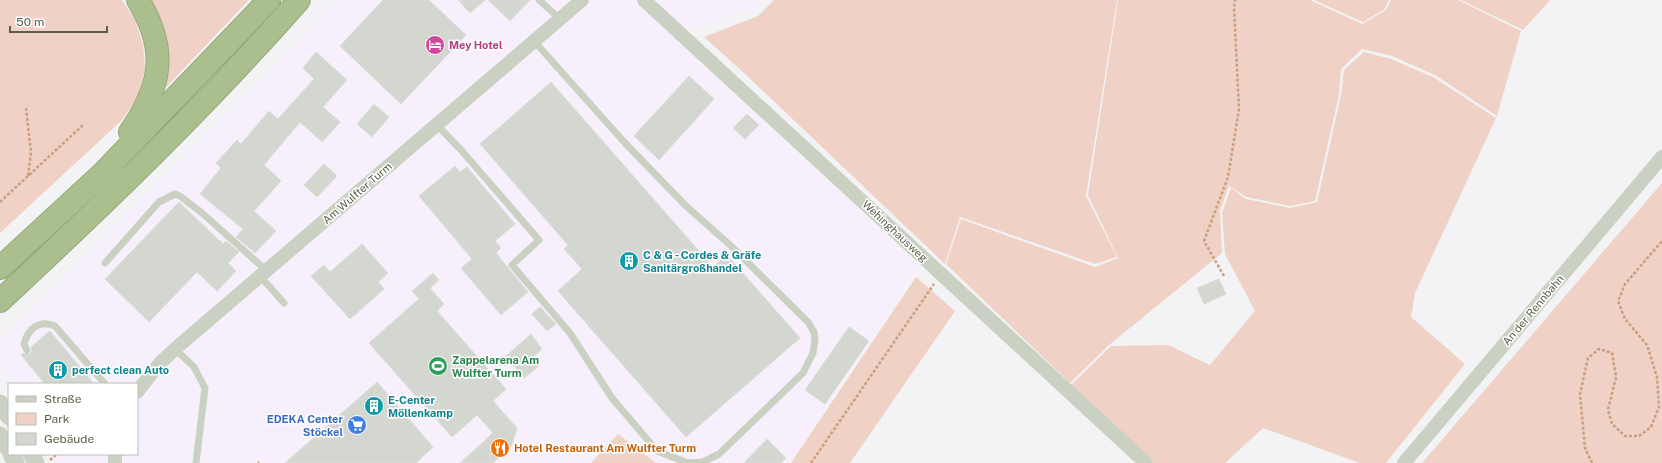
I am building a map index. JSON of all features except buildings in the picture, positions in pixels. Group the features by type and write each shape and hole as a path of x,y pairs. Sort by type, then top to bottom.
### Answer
{"highway":[{"path":"103,174 141,117 151,97 157,75 158,53 154,33 146,13 138,0"},
{"path":"0,268 103,174 269,0"},
{"path":"0,301 134,174 217,90 299,0"}],"street":[{"name":"Am Wulfter Turm","path":"138,391 160,363 175,349 582,0"},
{"name":"Wehinghausweg","path":"644,0 1146,463"},
{"name":"An der Rennbahn","path":"1404,463 1662,157"},
{"path":"0,403 8,415"},
{"path":"0,435 8,448"},
{"path":"32,455 43,462"}],"lane":[{"path":"539,0 560,19"},
{"path":"437,125 462,151 539,240 512,265 570,333 612,398 622,410 658,451 688,463 703,462 719,454 803,373 813,353 814,332 808,322 736,250 685,205 625,143 534,41"},
{"path":"105,262 159,202 175,194 180,196 202,213 263,274 284,303"},
{"path":"27,350 24,344 30,332 42,323 48,323 55,326 104,383"},
{"path":"175,349 194,367 205,388 196,463"}],"path":[{"path":"1224,276 1204,241 1228,178 1239,110 1234,7 1235,0"},
{"path":"26,108 32,152 28,177"},
{"path":"0,202 83,125"},
{"path":"1592,463 1585,448 1580,394 1588,358 1599,349 1612,353 1616,377 1608,410 1612,424 1626,436 1639,436 1652,427 1659,407 1657,377 1647,345 1625,319 1618,301 1625,284 1662,240"},
{"path":"811,463 942,274"},
{"path":"43,462 55,455"}],"shaded area":[{"path":"336,0 762,0 756,7 672,36 920,266 794,458 789,463 658,463 618,432 589,463 57,463 53,455 138,455 138,383 10,383 0,366 0,341 248,95"}],"green space":[{"path":"0,0 122,0 136,21 143,45 145,68 139,95 122,120 0,233"},
{"path":"143,0 249,0 154,100"},
{"path":"774,0 1117,0 1086,196 1117,257 1095,264 960,217 945,264 744,73 704,37 758,16"},
{"path":"1118,0 1310,0 1362,24 1386,10 1391,0 1458,0 1521,31 1497,116 1435,75 1392,56 1362,49 1341,69 1339,95 1315,201 1290,206 1246,197 1229,186 1220,211 1222,253 1109,345 1070,383 946,264 961,219 1095,267 1118,258 1088,195"},
{"path":"1314,0 1389,0 1385,9 1363,22"},
{"path":"1461,0 1550,0 1523,30"},
{"path":"1364,52 1391,59 1433,77 1496,118 1415,293 1411,317 1465,364 1386,463 1360,463 1263,428 1225,463 1154,463 1071,385 1111,346 1168,345 1210,365 1255,311 1225,254 1222,213 1231,188 1246,199 1290,208 1317,202 1341,95 1344,70"},
{"path":"1662,183 1662,463 1422,463"},
{"path":"916,277 955,311 850,463 791,463"},
{"path":"618,434 656,463 591,463"}],"place":[{"name":"Mey Hotel","path":"435,45"},
{"name":"C & G - Cordes & Gräfe Sanitärgroßhandel","path":"629,261"},
{"name":"Zappelarena Am Wulfter Turm","path":"438,366"},
{"name":"perfect clean Auto","path":"58,370"},
{"name":"E-Center Möllenkamp","path":"374,406"},
{"name":"EDEKA Center Stöckel","path":"357,425"},
{"name":"Hotel Restaurant Am Wulfter Turm","path":"500,448"}]}
